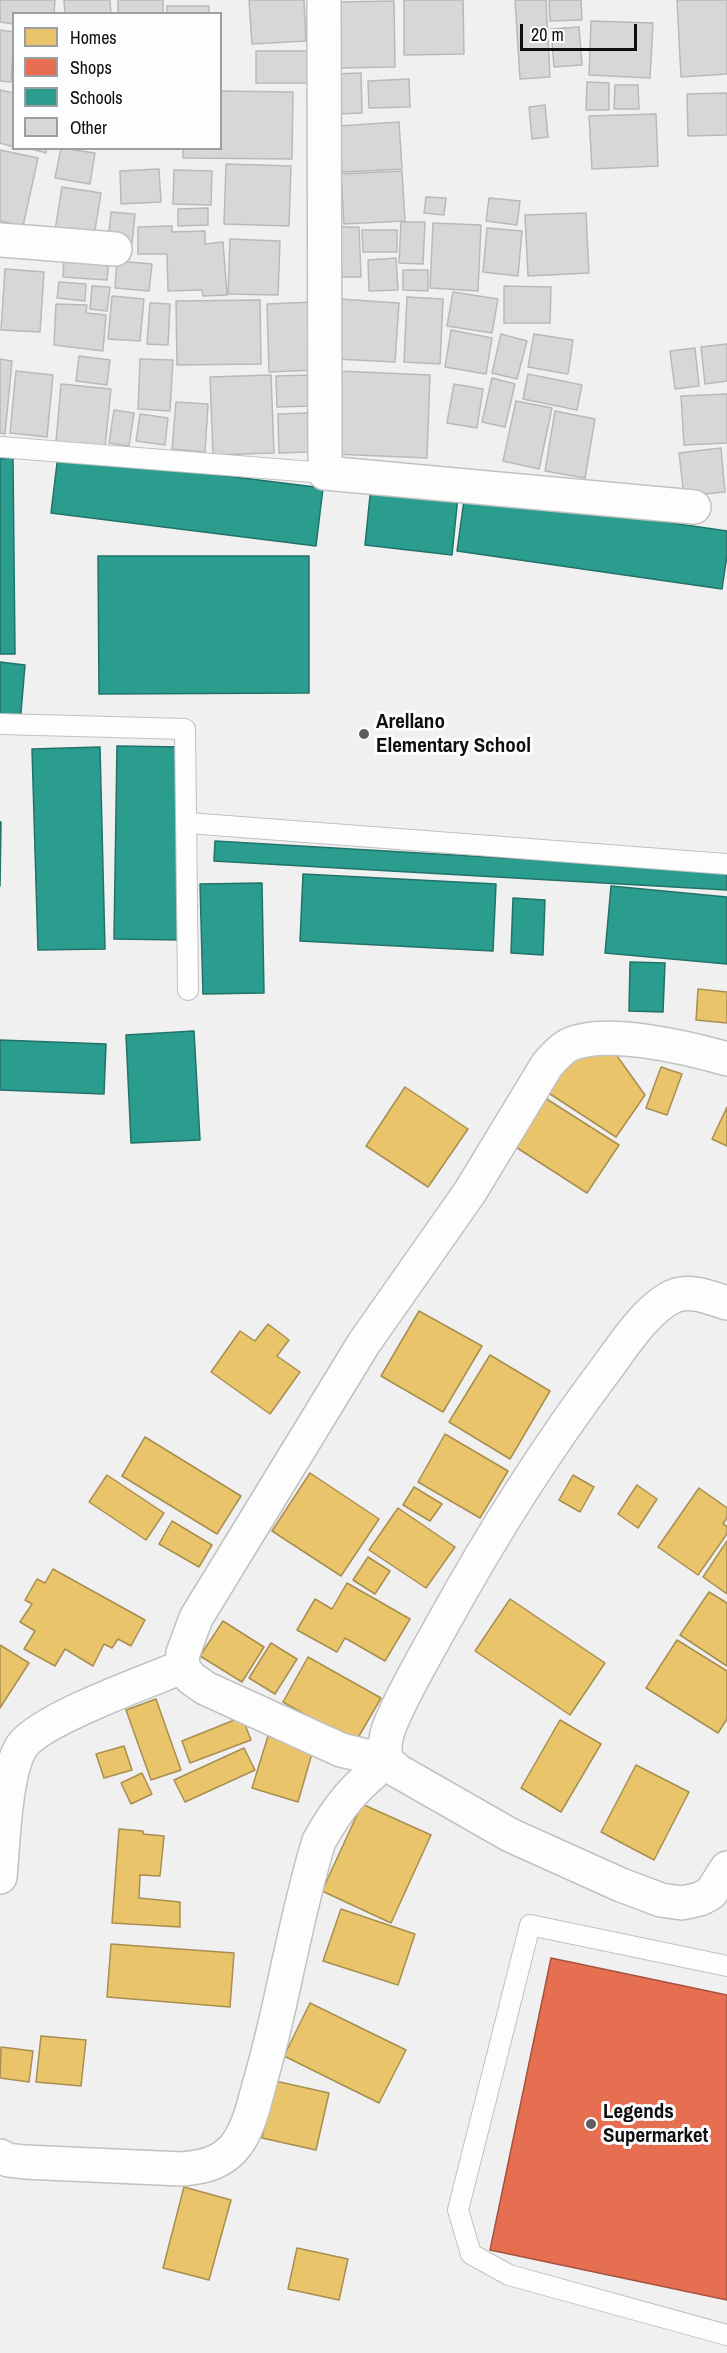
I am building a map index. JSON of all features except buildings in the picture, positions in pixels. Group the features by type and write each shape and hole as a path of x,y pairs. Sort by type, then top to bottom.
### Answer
{"street":[{"path":"324,0 325,473 694,507"},
{"path":"0,240 115,249"},
{"path":"727,1059 654,1043 611,1039 578,1042 556,1054 547,1065 470,1192 364,1342 275,1486 196,1618 183,1653 182,1667 191,1678 205,1688 341,1750 387,1761 398,1771 510,1835 621,1885 661,1900 682,1903 700,1899 711,1893 727,1868"},
{"path":"387,1761 384,1752 392,1718 422,1662 479,1560 579,1404 634,1332 663,1303 683,1294 727,1303"},
{"path":"0,1877 11,1781 22,1746 44,1726 182,1667"},
{"path":"0,2156 8,2160 24,2162 182,2169 203,2168 215,2163 231,2150 247,2125 265,2063 319,1841 336,1810 362,1781 387,1761"}],"lane":[{"path":"1,447 325,473"},
{"path":"0,724 186,729 188,990"},
{"path":"188,824 727,864"},
{"path":"727,1966 530,1925 458,2210 471,2254 509,2275 727,2335"}],"place":[{"name":"Arellano Elementary School","path":"364,734"},
{"name":"Legends Supermarket","path":"591,2124"}]}
